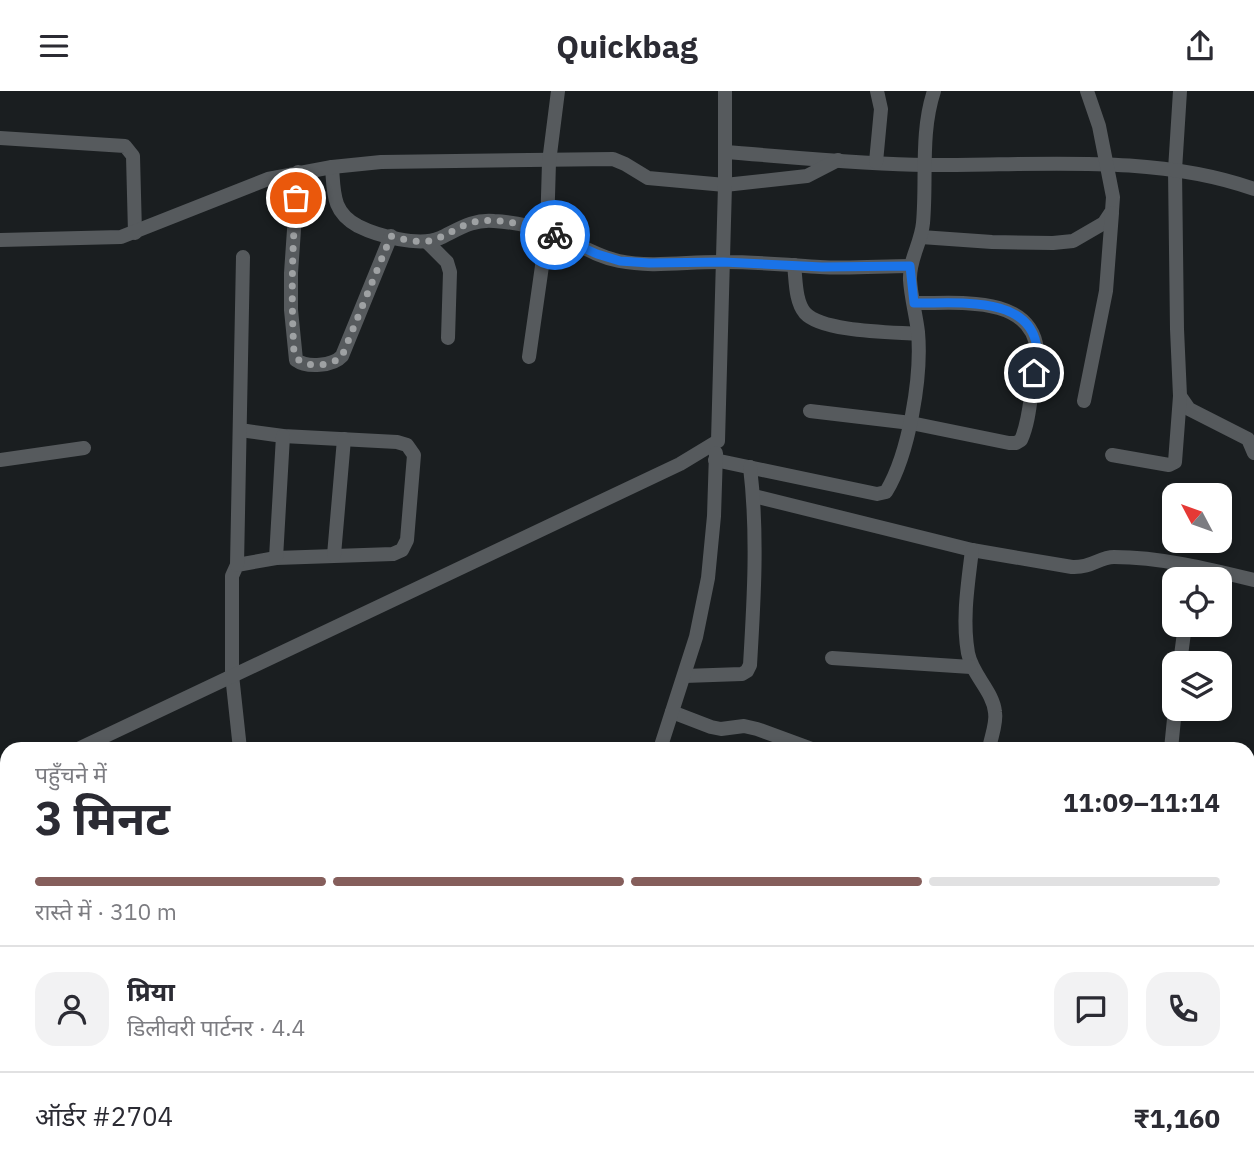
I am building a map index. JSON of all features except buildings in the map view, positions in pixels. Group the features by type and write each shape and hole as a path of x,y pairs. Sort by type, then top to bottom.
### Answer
{"street":[{"path":"529,357 547,231 549,162 558,91"},
{"path":"662,742 696,637 708,578 714,516 725,185 725,91"},
{"path":"876,162 881,109 877,91"},
{"path":"715,460 877,494 886,492 892,483 911,423 916,390 918,334 910,266 921,237 923,165 934,91"},
{"path":"1112,454 1169,465 1175,462 1180,396 1175,170 1180,91"},
{"path":"1084,401 1106,291 1113,197 1099,126 1089,92"},
{"path":"0,138 125,146 133,156 135,233"},
{"path":"725,152 923,165 1106,165 1175,170 1254,190"},
{"path":"0,240 104,238 135,233 268,179 298,172 381,162 549,162 613,159 649,178 725,185 807,176 838,160"},
{"path":"332,167 335,203 342,215 357,225 413,241 427,241 480,221 495,221 547,231 597,254 620,261 822,267 910,266"},
{"path":"298,172 290,273 296,360 302,364 331,363 337,362 342,356 391,236"},
{"path":"921,237 992,242 1073,241 1104,223 1112,211"},
{"path":"427,241 447,262 450,272 448,338"},
{"path":"239,742 232,675 232,576 237,565 243,257"},
{"path":"794,265 798,298 804,313 816,321 918,334"},
{"path":"810,411 911,423 1016,443 1021,440 1025,432 1037,351 1027,325 1005,308 989,305 914,303"},
{"path":"1180,396 1189,409 1248,439 1254,453"},
{"path":"237,565 276,558 393,554 402,550 407,540 414,455 407,445 397,442 240,431"},
{"path":"276,558 283,436"},
{"path":"334,555 344,439"},
{"path":"93,742 680,464 718,441"},
{"path":"0,460 84,447"},
{"path":"684,675 742,674 747,671 756,560 754,496 750,467"},
{"path":"754,496 972,550 1072,567 1084,568 1111,557 1162,567"},
{"path":"972,550 966,603 967,651 971,667 996,713 990,742"},
{"path":"1232,578 1254,580"},
{"path":"832,658 971,667"},
{"path":"672,712 711,727 721,729 744,726 793,742"},
{"path":"1172,742 1174,721"}],"way so far":[{"path":"296,198 290,273 291,310 294,353 296,360 302,364 337,362 342,356 391,236 427,241 480,221 495,221 555,235"}],"route":[{"path":"555,235 620,261 822,267 910,266 914,303 989,305 1005,308 1018,316 1027,325 1037,351 1034,373"}]}
